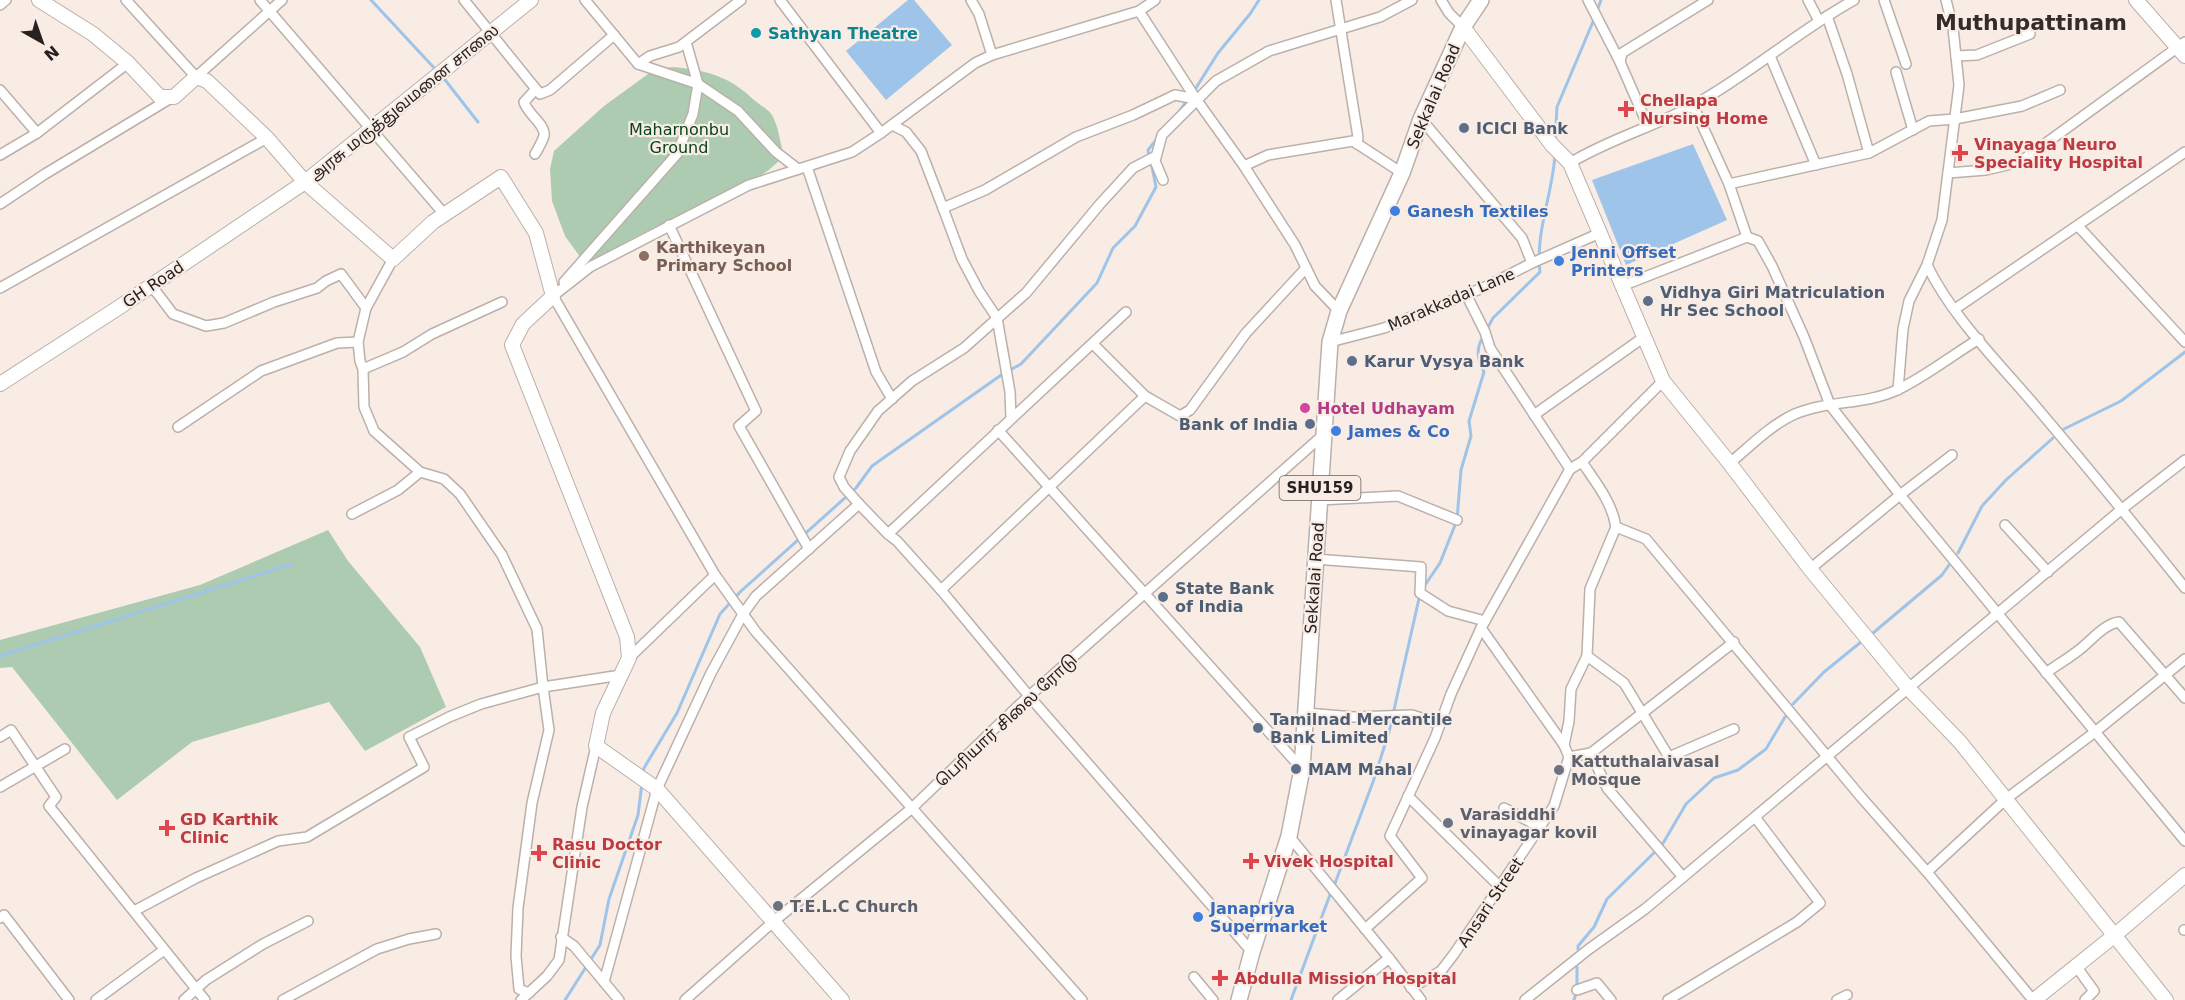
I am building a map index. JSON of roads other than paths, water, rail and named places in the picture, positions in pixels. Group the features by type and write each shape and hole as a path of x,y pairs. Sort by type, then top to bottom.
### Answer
{"main road":[{"name":"Sekkalai Road","path":"1239,1000 1289,836 1302,769 1330,342 1339,311 1402,173 1421,119 1463,27 1481,0"}],"street":[{"path":"0,5 6,0"},
{"path":"39,0 93,34 129,63 160,97 174,97"},
{"path":"126,0 196,77 207,81 267,138 305,182 393,259"},
{"path":"260,0 445,215"},
{"path":"0,204 45,174 174,97 282,0"},
{"path":"464,0 540,94 550,90 614,35"},
{"name":"அரசு மருத்துவமனை சாலை","path":"305,182 531,0"},
{"path":"585,0 638,64 698,84 738,111 776,152 802,168 876,372 892,399"},
{"path":"638,64 650,56 679,47 741,0"},
{"path":"780,0 881,133"},
{"path":"971,0 979,14 992,56"},
{"path":"628,658 627,636 512,345 523,324 553,296 590,267 749,185 852,152 975,63 1139,11 1155,0"},
{"path":"1336,0 1358,137 1357,144"},
{"path":"1163,180 1155,161 1162,135 1216,81 1269,51 1380,17 1412,0"},
{"path":"1441,0 1545,136 1570,164 1663,381 1730,463 1810,568 1908,688 1960,742 2166,1000"},
{"path":"1588,0 1620,62 1648,126"},
{"path":"1620,62 1622,53 1708,0"},
{"path":"1808,0 1823,18 1847,74 1869,153"},
{"path":"1570,164 1693,105 1770,56 1823,18 1854,0"},
{"path":"1884,0 1906,64"},
{"path":"1898,390 1903,329 1909,301 1927,265 1942,220 1959,85 1953,28 1946,0"},
{"path":"1948,173 1986,170 2020,162 2182,48 2136,0"},
{"path":"1139,11 1295,245 1315,286 1339,311"},
{"path":"1956,56 1977,55 2030,34"},
{"path":"553,296 677,154 693,114 698,84 686,42"},
{"path":"1770,56 1816,165"},
{"path":"0,155 37,133 129,63"},
{"path":"1896,72 1913,130"},
{"path":"535,154 544,136 543,130 526,110 524,102 536,89"},
{"path":"0,90 37,133"},
{"path":"1729,184 1869,153 1929,121 1954,119 2022,106 2060,90"},
{"path":"943,208 985,190 1076,136 1132,115 1175,94 1196,99"},
{"path":"1693,105 1729,184 1747,237"},
{"name":"Marakkadai Lane","path":"1330,342 1384,328 1466,294 1532,263 1522,238 1421,119"},
{"path":"892,125 906,132 921,151 962,259 997,318 1010,392 1011,418"},
{"path":"0,288 267,138"},
{"path":"1244,166 1268,155 1353,141 1402,173"},
{"path":"1955,309 2185,152"},
{"path":"1156,156 1133,168 1100,204 1026,294 964,348 912,381 878,411 850,451 839,477 844,487 897,541 940,590 1252,952"},
{"path":"529,993 519,989 516,956 519,908 532,803 549,730 537,629 502,555 460,494 444,479 420,472 374,431 364,407 363,369 358,342 366,308 393,259 433,222 501,177 536,233 553,296 715,574 743,614 756,632 911,809 1082,1000"},
{"name":"GH Road","path":"0,384 305,182"},
{"path":"669,225 756,411 739,426 809,549"},
{"path":"2078,226 2185,342"},
{"path":"1532,263 1600,233"},
{"path":"1622,286 1747,237 1758,241 1772,266 1830,405 1900,495 2185,841"},
{"path":"1927,265 1938,287 1955,309 2185,588"},
{"path":"1094,344 1145,396 1180,416 1190,410 1246,333 1306,268"},
{"path":"151,285 173,314 206,326 224,323 274,302 318,288 326,281 341,274 366,308"},
{"path":"1466,294 1485,332 1490,348 1570,469"},
{"path":"363,369 403,352 432,334 502,302"},
{"path":"888,534 1126,312"},
{"path":"1534,415 1644,337"},
{"path":"1730,463 1759,438 1795,414 1830,405 1868,400 1898,390 1979,339"},
{"path":"178,427 261,371 337,343 358,342"},
{"path":"1365,929 1422,878 1390,836 1483,624 1570,469 1582,462 1663,381"},
{"path":"940,590 1145,396"},
{"path":"998,430 1302,769"},
{"name":"பெரியார் சிலை ரோடு","path":"685,1000 773,922 911,809 1029,696 1323,435"},
{"path":"1810,568 1952,455"},
{"path":"1564,745 1569,721 1571,689 1587,656 1590,589 1616,527 1614,514 1582,462"},
{"path":"1525,1000 1589,949 1645,909 2122,509 2184,464"},
{"path":"352,514 398,490 420,472"},
{"path":"1319,500 1398,496 1457,520"},
{"path":"604,982 657,789 674,748 711,674 743,614 756,596 858,503"},
{"path":"2005,525 2048,572"},
{"path":"1616,527 1646,539 1861,798 1927,872 2033,1000 2115,935 2185,875"},
{"path":"1315,559 1421,567 1420,593 1448,611 1483,624 1564,745 1569,757 1591,753 1733,643"},
{"path":"521,1000 548,976 559,960 582,807 603,713 628,658 715,574"},
{"path":"2046,673 2116,621 2128,629 2185,698"},
{"path":"1587,656 1624,683 1669,757 1734,729"},
{"path":"1927,872 2006,799 2095,732 2185,658"},
{"path":"134,911 196,878 278,841 307,837 424,767 408,737 449,717 481,704 543,687 621,675"},
{"path":"1306,713 1354,717 1412,716 1440,724"},
{"path":"0,737 11,730 56,797 49,806 205,1000"},
{"path":"596,746 657,789 842,1000"},
{"path":"0,787 65,749"},
{"path":"1591,753 1607,788 1683,878"},
{"name":"Ansari Street","path":"1411,988 1441,971 1500,888 1554,806 1569,757"},
{"path":"1408,796 1500,888"},
{"path":"1504,808 1540,827"},
{"path":"1673,998 1797,922 1820,903 1755,817"},
{"path":"1289,836 1421,1000"},
{"path":"0,918 4,915 69,1000"},
{"path":"184,1000 206,980 263,944 308,921"},
{"path":"283,1000 378,949 409,939 436,934"},
{"path":"561,938 574,946 619,1000"},
{"path":"96,1000 164,950"},
{"path":"1338,1000 1389,958"},
{"path":"2076,966 2094,991 2085,1000"},
{"path":"1194,977 1213,1000"},
{"path":"1577,990 1597,983 1611,1000"},
{"path":"1837,1000 1847,995"}],"water":[{"path":"908,0 914,0 952,45 886,100 846,51"},
{"path":"1693,144 1727,220 1626,265 1592,180"}],"waterway":[{"path":"371,0 437,71"},
{"path":"1194,91 1218,53 1259,0"},
{"path":"1597,11 1601,0"},
{"path":"1555,141 1557,107 1595,17"},
{"path":"442,76 478,122"},
{"path":"1178,113 1188,99"},
{"path":"1149,156 1148,150 1157,139"},
{"path":"1486,331 1493,318 1540,272 1540,242 1555,154"},
{"path":"1010,370 1021,364 1097,283 1113,248 1135,226 1156,187 1151,162"},
{"path":"1423,588 1440,563 1457,520 1461,470 1471,436 1469,421 1484,372 1478,354 1483,337"},
{"path":"2064,429 2121,401 2185,352"},
{"path":"643,774 644,768 677,713 720,614 740,592 856,488 872,466 1004,373"},
{"path":"1958,553 1982,506 2006,480 2053,438"},
{"path":"0,656 292,564"},
{"path":"1873,633 1942,575 1949,565"},
{"path":"1334,886 1389,732 1420,594"},
{"path":"1793,704 1824,672 1861,642"},
{"path":"1578,949 1594,927 1607,899 1662,845 1686,804 1714,778 1738,770 1766,749 1785,717"},
{"path":"565,1000 600,945 609,899 638,815 642,783"},
{"path":"1291,1000 1331,892"},
{"path":"1574,1000 1577,990 1577,967"}],"place":[{"name":"Sathyan Theatre","path":"756,33"},
{"name":"Chellapa Nursing Home","path":"1626,109"},
{"name":"ICICI Bank","path":"1464,128"},
{"name":"Vinayaga Neuro Speciality Hospital","path":"1960,153"},
{"name":"Ganesh Textiles","path":"1395,211"},
{"name":"Karthikeyan Primary School","path":"644,256"},
{"name":"Jenni Offset Printers","path":"1559,261"},
{"name":"Vidhya Giri Matriculation Hr Sec School","path":"1648,301"},
{"name":"Karur Vysya Bank","path":"1352,361"},
{"name":"Hotel Udhayam","path":"1305,408"},
{"name":"Bank of India","path":"1310,424"},
{"name":"James & Co","path":"1336,431"},
{"name":"State Bank of India","path":"1163,597"},
{"name":"Tamilnad Mercantile Bank Limited","path":"1258,728"},
{"name":"MAM Mahal","path":"1296,769"},
{"name":"Kattuthalaivasal Mosque","path":"1559,770"},
{"name":"Varasiddhi vinayagar kovil","path":"1448,823"},
{"name":"GD Karthik Clinic","path":"167,828"},
{"name":"Rasu Doctor Clinic","path":"539,853"},
{"name":"Vivek Hospital","path":"1251,861"},
{"name":"T.E.L.C Church","path":"778,906"},
{"name":"Janapriya Supermarket","path":"1198,917"},
{"name":"Abdulla Mission Hospital","path":"1220,978"}],"district":[{"name":"Muthupattinam","path":"2031,22"}],"park label":[{"name":"Maharnonbu Ground","path":"679,138"}]}
